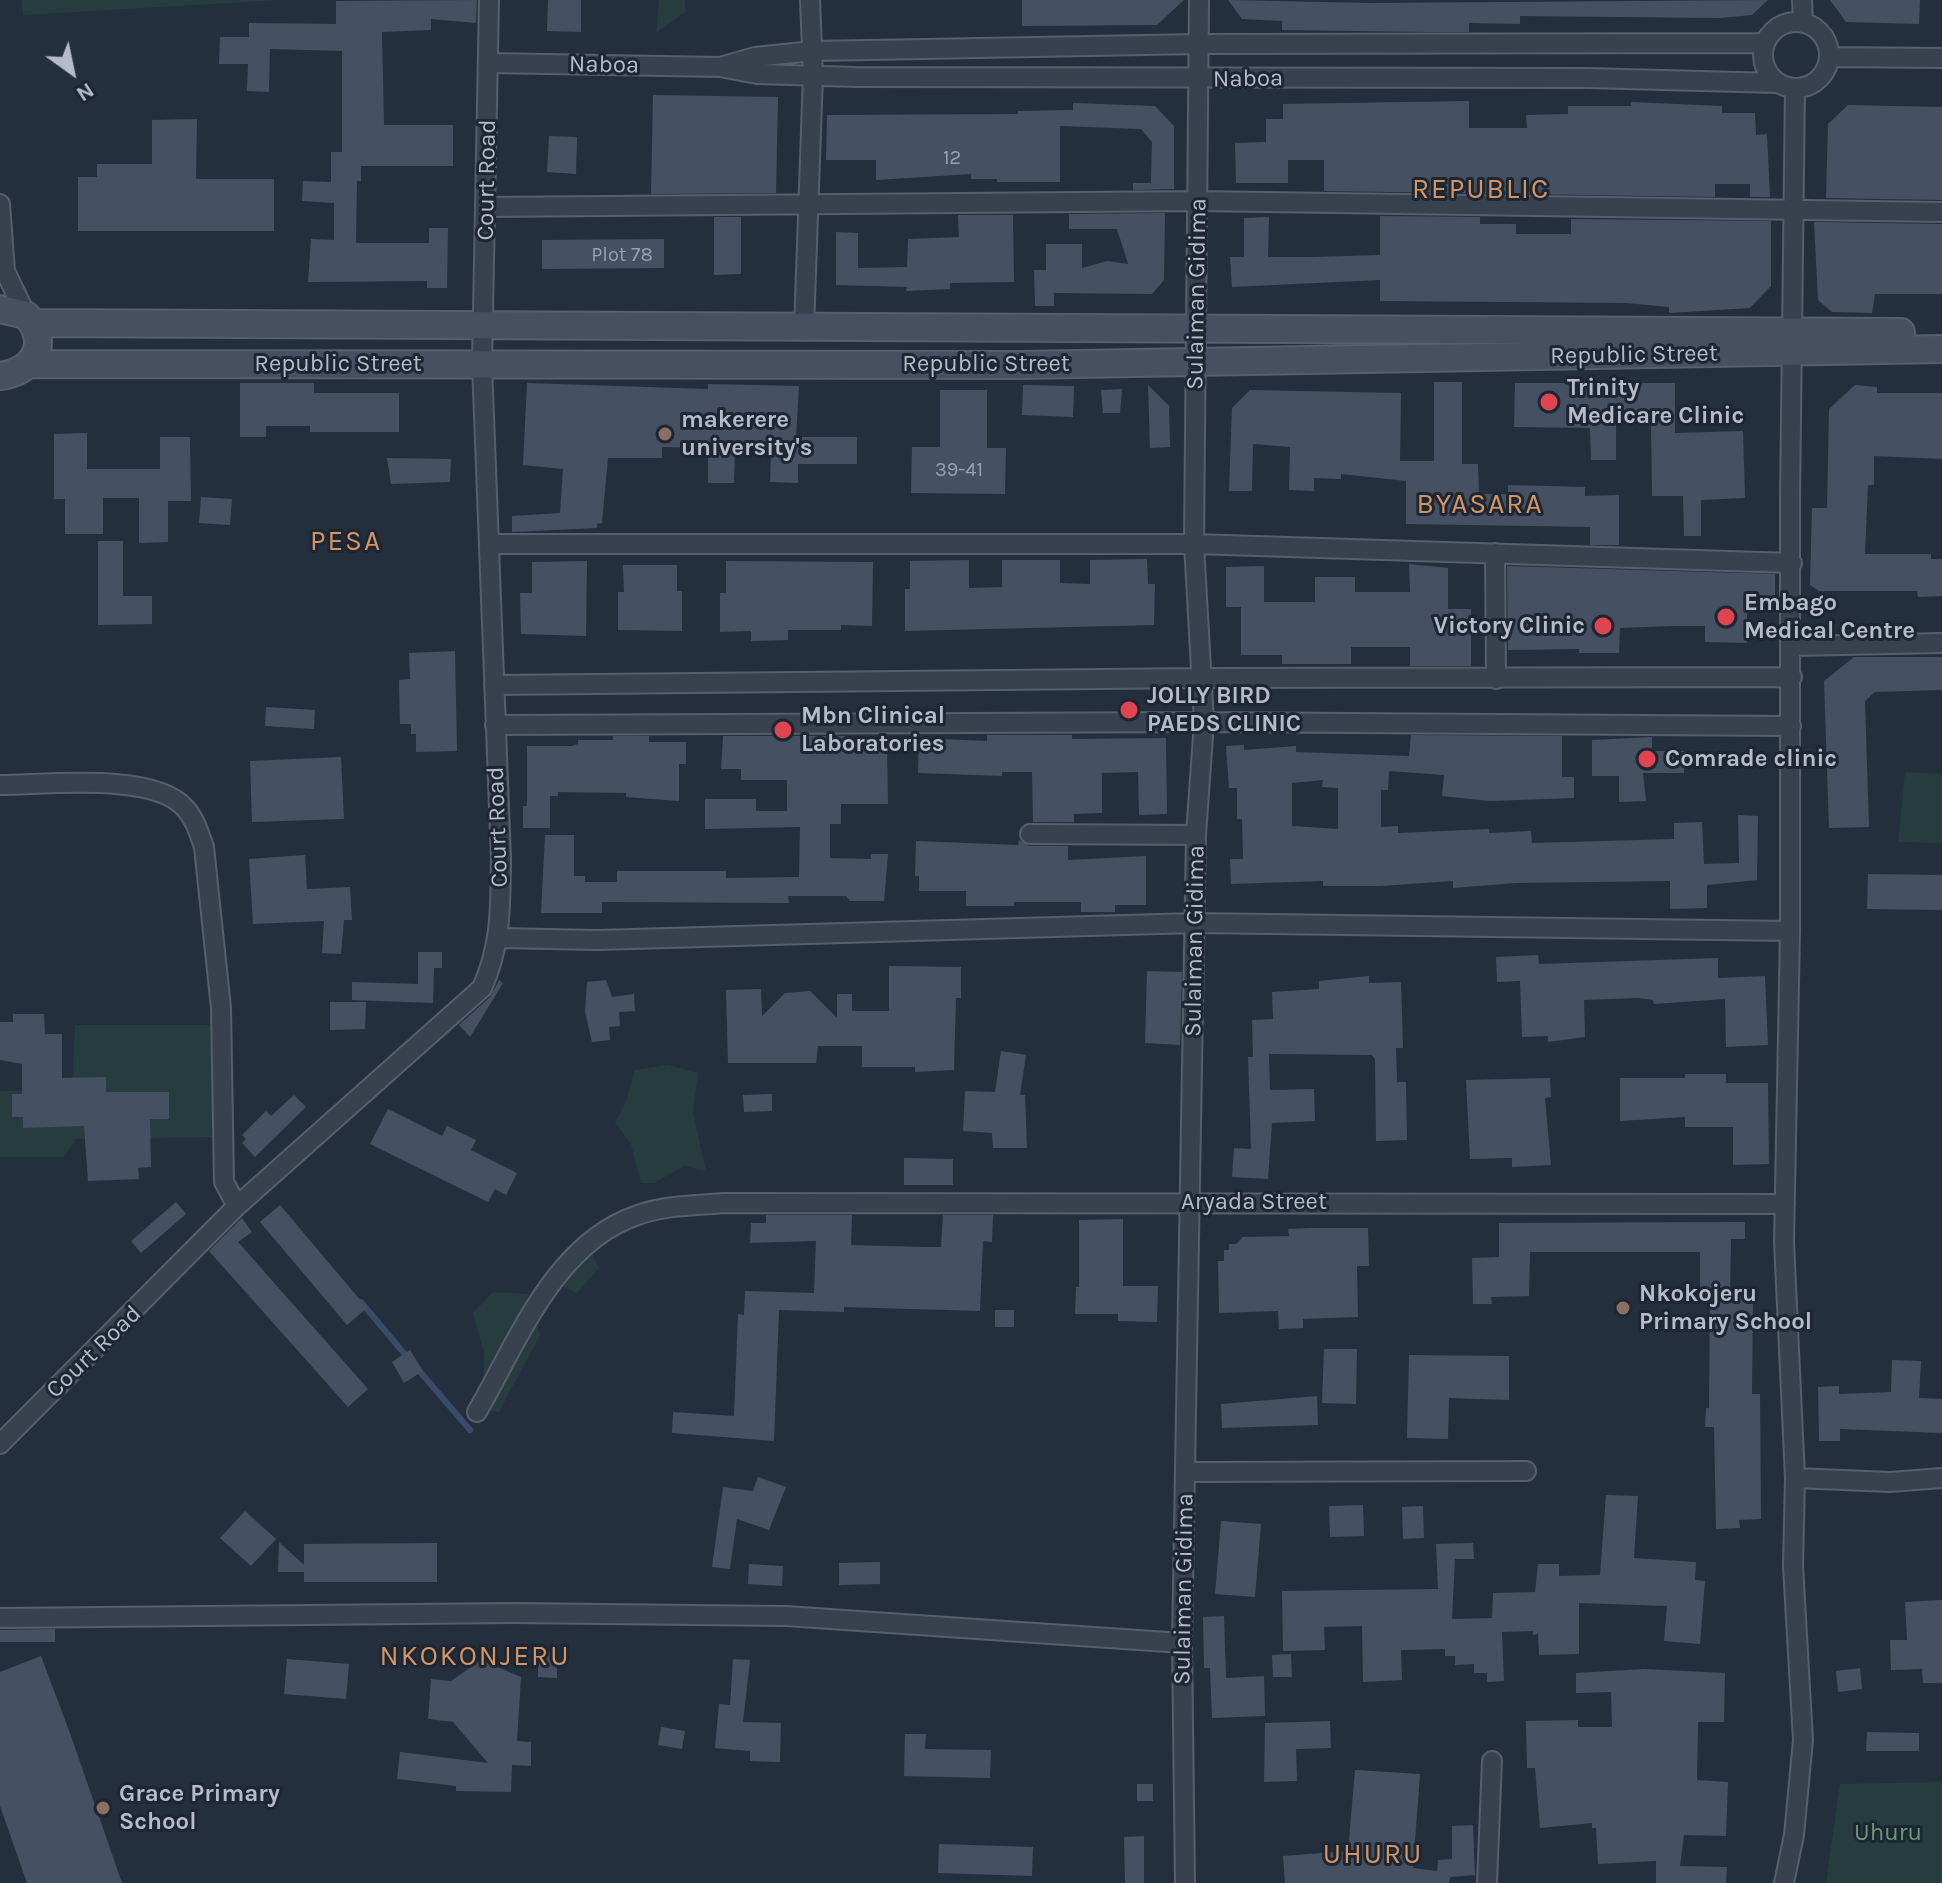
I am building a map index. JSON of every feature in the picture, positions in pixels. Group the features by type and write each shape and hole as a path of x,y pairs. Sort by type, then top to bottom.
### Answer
{"main road":[{"name":"Republic Street","path":"0,309 13,309 29,319 804,329 1197,330 1794,342 1942,349"},
{"path":"0,376 16,374 31,364 38,351 38,336 29,319"},
{"name":"Republic Street","path":"31,364 1020,365 1794,342 1942,332"}],"street":[{"name":"Court Road","path":"0,1444 237,1206 482,988 500,938 491,544 482,364 486,323 489,0"},
{"path":"804,329 806,204 813,74 810,0"},
{"name":"Sulaiman Gidima","path":"1185,1883 1182,1643 1193,1201 1196,835 1204,722 1194,544 1199,0"},
{"path":"1802,0 1803,22"},
{"path":"1803,22 1820,31 1829,57 1819,78 1810,85 1786,85 1764,65 1764,43 1778,27 1803,22"},
{"name":"Naboa","path":"720,67 755,57 813,51 1200,44 1764,43"},
{"path":"1829,57 1942,58"},
{"name":"Naboa","path":"489,63 720,67 757,74 1200,79 1587,78 1786,85"},
{"path":"1784,1883 1794,1835 1803,1740 1793,1566 1795,1478 1785,1204 1794,342 1794,212 1786,85"},
{"path":"487,207 1198,201 1942,212"},
{"path":"0,204 3,277 29,319"},
{"path":"491,544 1194,544 1792,563"},
{"path":"1495,553 1496,679"},
{"path":"1792,646 1942,643"},
{"path":"494,685 1202,678 1792,677"},
{"path":"495,725 1204,722 1791,726"},
{"path":"0,785 146,786 184,806 197,825 204,847 221,1008 224,1182 237,1206"},
{"path":"1030,834 1196,835"},
{"path":"500,938 597,940 1195,923 1790,931"},
{"name":"Aryada Street","path":"477,1412 545,1296 580,1250 611,1227 637,1215 661,1209 723,1203 1193,1201 1785,1204"},
{"path":"1186,1472 1526,1471"},
{"path":"1795,1478 1890,1482 1942,1478"},
{"path":"0,1618 513,1613 786,1616 1182,1643"},
{"path":"1487,1883 1492,1761"}],"green space":[{"path":"22,0 280,0 23,15"},
{"path":"659,0 685,0 685,12 656,33"},
{"path":"1905,772 1942,774 1942,843 1898,842"},
{"path":"75,1025 218,1025 216,1137 76,1139 64,1157 0,1157 0,1091 72,1089"},
{"path":"668,1065 698,1073 693,1113 706,1171 684,1166 654,1183 641,1183 631,1144 615,1122 625,1104 635,1070"},
{"path":"590,1250 599,1268 577,1293 555,1283"},
{"path":"493,1292 528,1294 540,1335 499,1412 483,1409 484,1352 473,1313"},
{"name":"Uhuru","path":"1942,1782 1942,1883 1826,1883 1840,1784"}],"building":[{"path":"477,0 476,23 431,19 431,30 382,32 384,125 453,125 453,166 361,166 361,181 357,181 356,243 429,243 429,228 448,228 447,288 427,288 427,281 308,282 311,239 334,240 334,203 302,201 303,181 331,182 331,152 342,152 342,51 270,49 269,92 247,91 248,64 219,64 220,37 249,37 249,23 336,24 336,1"},
{"path":"548,0 581,0 581,32 547,31"},
{"path":"1022,0 1184,0 1157,25 1022,26"},
{"path":"1228,0 1371,3 1768,0 1752,15 1720,18 1520,16 1520,24 1469,23 1469,32 1428,32 1282,30 1282,21 1242,19"},
{"path":"1830,0 1920,0 1919,24 1846,22"},
{"path":"653,95 778,97 776,193 651,194"},
{"path":"1469,101 1469,128 1527,128 1526,115 1568,114 1568,106 1631,106 1631,102 1722,106 1722,113 1755,113 1756,135 1767,134 1770,197 1750,197 1750,184 1715,184 1715,197 1324,191 1324,160 1288,160 1288,183 1236,183 1235,143 1266,142 1266,119 1283,119 1283,104"},
{"path":"1073,103 1155,106 1174,126 1174,189 1133,190 1133,183 1151,183 1152,142 1141,129 1060,126 1060,182 997,182 997,179 971,179 971,174 876,180 876,160 826,160 827,115 1018,114 1018,111 1073,110"},
{"path":"1848,105 1942,107 1942,200 1826,198 1828,124"},
{"path":"197,119 196,179 274,179 274,231 78,231 78,177 97,177 97,164 152,164 152,120"},
{"path":"549,136 577,137 576,174 547,172"},
{"path":"1165,213 1164,280 1152,294 1054,293 1054,306 1035,306 1034,270 1046,270 1046,244 1082,244 1082,268 1107,261 1128,264 1117,229 1069,229 1069,214"},
{"path":"958,215 1013,215 1014,282 950,283 950,289 906,291 907,287 836,285 836,232 858,233 858,268 907,267 908,239 959,237"},
{"path":"1380,216 1480,217 1480,224 1516,224 1516,234 1571,234 1571,219 1771,221 1771,286 1750,308 1669,313 1669,307 1626,303 1380,301 1380,280 1232,287 1230,257 1244,257 1244,218 1269,217 1268,257 1314,257 1380,255"},
{"path":"714,217 741,217 741,274 714,275"},
{"path":"1814,222 1942,224 1942,294 1875,294 1872,313 1832,312 1818,300"},
{"path":"664,239 664,268 542,269 542,240"},
{"path":"1434,382 1462,382 1462,464 1478,464 1479,494 1508,494 1508,485 1585,487 1585,496 1619,495 1619,545 1590,545 1590,527 1406,524 1406,481 1341,474 1341,479 1314,478 1314,491 1289,490 1290,447 1253,444 1252,491 1229,491 1232,408 1250,390 1401,393 1400,461 1434,461"},
{"path":"240,383 314,383 314,393 399,393 399,432 310,432 310,426 266,426 266,437 240,437"},
{"path":"527,383 708,389 708,384 799,386 796,437 857,437 857,464 798,464 798,483 770,482 771,453 735,453 734,483 708,483 708,448 662,447 662,458 608,458 602,523 597,524 597,528 512,532 512,516 560,513 563,469 523,465"},
{"path":"1515,383 1675,383 1675,433 1743,431 1745,498 1701,500 1701,536 1684,536 1683,496 1652,496 1651,422 1616,422 1616,460 1591,460 1590,428 1514,427"},
{"path":"1023,385 1074,386 1073,417 1022,415"},
{"path":"1148,385 1169,406 1170,447 1150,448"},
{"path":"1855,385 1877,387 1877,393 1942,393 1942,459 1874,456 1874,485 1868,485 1865,554 1931,554 1931,559 1942,559 1942,596 1918,597 1917,591 1819,591 1810,585 1812,508 1827,508 1829,409"},
{"path":"1122,389 1120,413 1103,413 1101,390"},
{"path":"940,390 987,390 987,448 1006,448 1005,494 911,493 912,447 940,447"},
{"path":"87,433 87,469 160,469 160,437 190,437 191,501 168,501 168,542 139,543 139,498 103,498 103,534 65,534 65,499 54,499 54,434"},
{"path":"387,458 451,459 450,482 391,484"},
{"path":"201,497 232,499 230,525 199,523"},
{"path":"98,541 123,541 123,596 152,596 152,624 98,625"},
{"path":"1147,559 1148,584 1155,584 1154,625 905,631 905,589 910,589 910,561 969,560 969,588 1002,587 1002,560 1060,560 1060,583 1090,584 1090,560"},
{"path":"587,561 586,636 521,634 520,593 532,593 532,562"},
{"path":"726,561 873,562 872,626 841,625 841,630 788,630 788,640 751,641 751,631 720,632 720,593 726,593"},
{"path":"1409,564 1448,568 1448,609 1471,609 1471,666 1410,666 1410,647 1351,647 1351,664 1282,664 1282,655 1241,655 1241,607 1226,607 1226,567 1264,566 1264,602 1315,602 1315,577 1355,577 1355,592 1410,592"},
{"path":"623,565 677,565 677,591 682,591 682,631 618,630 618,592 624,592"},
{"path":"1507,566 1775,574 1775,603 1747,603 1747,643 1705,642 1705,626 1672,626 1620,628 1619,653 1579,653 1579,649 1508,650"},
{"path":"455,651 457,751 416,752 416,734 411,734 411,724 400,724 399,680 410,679 409,653"},
{"path":"1854,657 1942,657 1942,690 1875,692 1865,701 1869,827 1829,828 1824,681"},
{"path":"266,707 315,710 314,729 265,726"},
{"path":"987,735 1072,735 1072,739 1166,738 1167,814 1139,815 1138,772 1102,773 1102,813 1074,814 1074,822 1033,822 1032,772 1002,772 1002,776 918,773 919,738 987,741"},
{"path":"1411,735 1562,736 1562,777 1574,777 1574,798 1490,801 1442,796 1444,775 1389,771 1388,790 1381,790 1381,827 1398,826 1398,833 1489,829 1489,833 1531,831 1532,843 1674,839 1674,823 1702,822 1704,864 1739,863 1738,815 1758,816 1757,880 1707,885 1707,908 1670,909 1670,881 1515,883 1453,888 1453,881 1380,886 1323,886 1323,881 1231,884 1230,859 1243,859 1242,819 1237,819 1237,788 1229,788 1226,746 1244,745 1244,750 1296,746 1296,752 1409,756","holes":["1323,780 1322,787 1338,788 1338,829 1292,826 1292,783"]},
{"path":"613,736 649,736 649,742 686,742 686,764 679,764 679,801 626,797 626,793 558,792 558,796 550,796 550,828 523,828 523,806 527,806 527,746 572,746 578,744 578,740 613,740"},
{"path":"723,736 845,736 845,747 887,746 888,804 841,804 841,824 830,824 830,858 871,859 871,854 888,854 884,901 850,901 846,896 788,896 789,903 602,902 602,913 541,913 545,835 574,835 574,876 585,876 585,882 617,882 617,871 726,871 726,878 799,877 800,827 705,829 705,799 756,799 756,811 787,811 787,780 741,780 741,769 721,769"},
{"path":"1652,737 1652,751 1684,751 1684,773 1643,773 1646,801 1619,802 1619,776 1592,776 1592,740"},
{"path":"341,757 344,819 252,822 250,761"},
{"path":"1019,840 1029,846 1068,846 1068,860 1146,856 1146,905 1115,905 1115,912 1081,912 1081,902 966,906 966,891 919,891 919,876 915,876 916,841 1018,845"},
{"path":"305,855 307,889 350,887 352,920 344,920 341,954 322,953 324,921 253,924 249,859"},
{"path":"1868,874 1942,875 1942,910 1867,909"},
{"path":"418,952 442,952 442,968 434,968 433,1003 352,1000 352,982 418,984"},
{"path":"1538,955 1539,964 1718,958 1718,978 1765,976 1768,1045 1726,1047 1725,999 1654,1004 1653,1000 1638,998 1584,1000 1585,1037 1548,1042 1548,1036 1522,1037 1520,981 1497,982 1496,957"},
{"path":"889,966 961,967 961,998 956,998 954,1070 915,1072 915,1067 862,1067 862,1046 818,1046 816,1063 728,1063 726,990 761,989 762,1016 785,993 810,991 837,1018 837,994 852,994 852,1011 889,1011"},
{"path":"1147,971 1182,972 1180,1045 1145,1043"},
{"path":"1369,976 1369,983 1401,982 1403,1048 1396,1048 1397,1082 1406,1082 1407,1140 1376,1141 1375,1059 1372,1055 1269,1054 1270,1090 1314,1089 1315,1121 1272,1123 1268,1179 1232,1177 1234,1148 1251,1149 1248,1057 1253,1057 1252,1020 1273,1019 1272,992 1319,989 1319,981"},
{"path":"499,980 503,983 470,1037 459,1025 490,997"},
{"path":"606,980 612,997 634,994 635,1011 619,1012 620,1026 609,1027 610,1040 592,1042 585,1012 587,982"},
{"path":"330,1002 366,1002 365,1029 330,1030"},
{"path":"13,1014 44,1014 45,1034 62,1034 62,1078 106,1077 106,1092 169,1092 169,1119 150,1119 151,1167 138,1168 139,1179 88,1181 84,1126 23,1128 23,1117 12,1117 12,1094 22,1094 22,1064 0,1060 0,1022 13,1022"},
{"path":"1001,1051 1026,1055 1020,1095 1025,1095 1027,1148 993,1148 992,1133 963,1131 965,1091 995,1092"},
{"path":"1685,1074 1726,1074 1726,1083 1768,1083 1769,1164 1733,1165 1733,1127 1685,1127 1685,1117 1620,1121 1620,1078 1685,1078"},
{"path":"1550,1078 1551,1097 1545,1098 1551,1165 1512,1167 1512,1158 1470,1159 1466,1080"},
{"path":"772,1094 772,1111 744,1112 743,1095"},
{"path":"294,1095 306,1107 255,1157 242,1143 246,1139 242,1135 266,1111 271,1116"},
{"path":"388,1109 442,1136 447,1126 476,1140 471,1150 517,1173 506,1195 495,1189 488,1202 370,1144"},
{"path":"904,1158 953,1159 953,1185 904,1185"},
{"path":"176,1202 186,1214 141,1253 131,1241"},
{"path":"280,1205 367,1308 347,1325 260,1222"},
{"path":"766,1215 852,1215 851,1245 941,1247 943,1215 993,1215 992,1242 983,1241 980,1311 844,1307 844,1312 779,1310 774,1441 672,1433 673,1412 734,1416 738,1314 744,1315 745,1291 814,1293 816,1241 750,1243 751,1223 766,1223"},
{"path":"242,1218 252,1232 238,1242 368,1389 348,1407 209,1251"},
{"path":"1123,1219 1123,1286 1158,1286 1157,1322 1118,1321 1118,1314 1075,1314 1076,1287 1079,1287 1079,1220"},
{"path":"1745,1222 1745,1239 1731,1239 1730,1296 1753,1296 1752,1394 1760,1394 1761,1519 1739,1520 1740,1528 1716,1529 1714,1427 1705,1427 1706,1408 1709,1408 1710,1289 1700,1289 1700,1252 1530,1252 1529,1296 1491,1297 1492,1304 1473,1304 1472,1258 1499,1257 1499,1223"},
{"path":"1368,1228 1369,1266 1357,1266 1358,1317 1303,1319 1303,1328 1279,1329 1278,1311 1219,1313 1218,1261 1224,1261 1224,1250 1229,1250 1229,1244 1236,1244 1243,1237 1289,1236 1288,1229"},
{"path":"995,1310 1014,1310 1014,1327 995,1327"},
{"path":"1324,1349 1357,1349 1356,1404 1322,1403"},
{"path":"410,1350 423,1371 404,1383 392,1362"},
{"path":"1409,1355 1509,1356 1509,1400 1449,1398 1448,1439 1407,1438"},
{"path":"1892,1360 1921,1361 1919,1398 1942,1399 1942,1433 1840,1429 1840,1441 1819,1441 1818,1387 1839,1386 1839,1394 1891,1392"},
{"path":"1317,1396 1318,1425 1222,1428 1221,1404"},
{"path":"758,1477 786,1487 769,1530 737,1519 730,1569 712,1567 723,1487 753,1491"},
{"path":"1606,1495 1638,1496 1634,1558 1696,1562 1695,1580 1705,1581 1700,1644 1664,1641 1667,1606 1579,1603 1579,1654 1539,1655 1538,1634 1533,1635 1533,1631 1502,1632 1504,1681 1487,1682 1487,1673 1474,1673 1474,1664 1455,1665 1455,1656 1445,1656 1445,1649 1401,1650 1402,1680 1363,1682 1362,1626 1324,1627 1325,1650 1283,1651 1282,1591 1438,1589 1436,1544 1473,1543 1474,1559 1455,1559 1452,1619 1492,1618 1493,1593 1535,1592 1538,1564 1559,1564 1559,1576 1600,1575"},
{"path":"1363,1505 1364,1536 1330,1537 1329,1506"},
{"path":"1423,1506 1424,1538 1403,1539 1402,1507"},
{"path":"245,1511 276,1539 251,1566 220,1538"},
{"path":"1221,1521 1261,1524 1255,1597 1215,1594"},
{"path":"279,1542 304,1565 304,1544 437,1543 437,1582 304,1582 304,1572 278,1572"},
{"path":"880,1562 880,1584 839,1585 839,1563"},
{"path":"749,1564 783,1566 782,1586 748,1584"},
{"path":"1942,1600 1942,1683 1923,1683 1922,1669 1891,1670 1890,1640 1907,1640 1905,1602"},
{"path":"1224,1616 1226,1678 1264,1676 1265,1716 1212,1718 1210,1668 1204,1668 1203,1617"},
{"path":"55,1629 55,1642 0,1642 0,1630"},
{"path":"538,1652 557,1652 557,1678 538,1677"},
{"path":"1291,1654 1292,1677 1273,1677 1272,1655"},
{"path":"41,1656 122,1883 27,1883 0,1806 0,1672"},
{"path":"287,1659 349,1664 346,1699 284,1694"},
{"path":"733,1659 750,1660 743,1722 781,1723 780,1762 750,1761 750,1751 715,1748 719,1704 730,1705"},
{"path":"481,1660 521,1677 517,1741 531,1742 531,1766 512,1765 511,1792 456,1791 456,1786 397,1779 400,1752 488,1763 453,1722 428,1719 431,1679 451,1681"},
{"path":"1860,1668 1862,1689 1838,1692 1836,1671"},
{"path":"1645,1669 1725,1673 1724,1722 1698,1722 1697,1780 1728,1782 1726,1836 1684,1835 1680,1866 1727,1867 1726,1883 1656,1883 1656,1861 1598,1864 1596,1828 1592,1828 1592,1823 1540,1828 1535,1768 1527,1768 1526,1721 1578,1720 1578,1727 1612,1727 1611,1692 1576,1693 1576,1673"},
{"path":"1330,1721 1331,1748 1296,1749 1297,1781 1264,1782 1265,1723"},
{"path":"661,1727 685,1731 682,1749 658,1745"},
{"path":"1867,1732 1919,1733 1919,1751 1866,1751"},
{"path":"905,1734 926,1734 925,1749 991,1750 990,1778 904,1776"},
{"path":"1355,1770 1420,1774 1413,1868 1437,1871 1438,1860 1452,1859 1452,1826 1473,1825 1475,1875 1450,1877 1449,1883 1285,1883 1283,1856 1348,1851"},
{"path":"1137,1784 1153,1784 1153,1801 1137,1801"},
{"path":"1144,1836 1144,1883 1125,1883 1124,1837"},
{"path":"939,1844 1033,1847 1032,1876 938,1873"}],"waterway":[{"path":"361,1302 408,1358"},
{"path":"415,1366 470,1430"}],"place":[{"name":"Trinity Medicare Clinic","path":"1549,402"},
{"name":"makerere university's","path":"665,434"},
{"name":"Embago Medical Centre","path":"1726,617"},
{"name":"Victory Clinic","path":"1603,626"},
{"name":"JOLLY BIRD PAEDS CLINIC","path":"1129,710"},
{"name":"Mbn Clinical Laboratories","path":"783,730"},
{"name":"Comrade clinic","path":"1647,759"},
{"name":"Nkokojeru Primary School","path":"1623,1308"},
{"name":"Grace Primary School","path":"103,1808"}],"district":[{"name":"REPUBLIC","path":"1481,190"},
{"name":"BYASARA","path":"1480,505"},
{"name":"PESA","path":"346,542"},
{"name":"NKOKONJERU","path":"475,1657"},
{"name":"UHURU","path":"1373,1855"}]}
